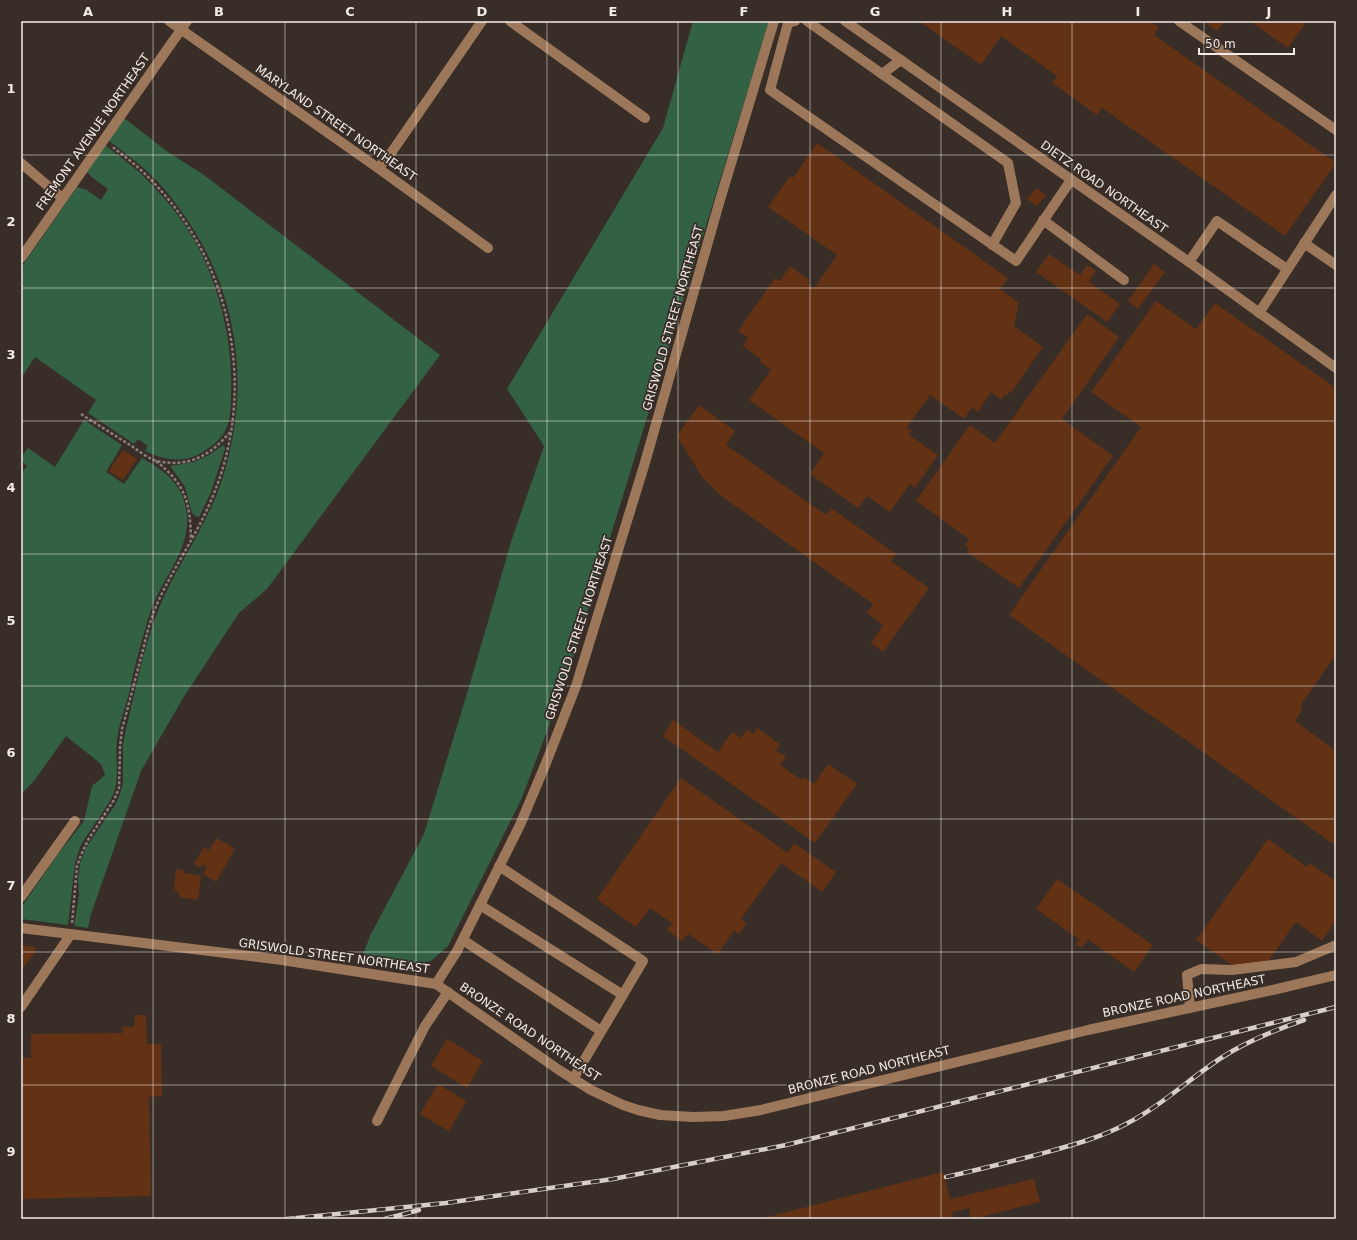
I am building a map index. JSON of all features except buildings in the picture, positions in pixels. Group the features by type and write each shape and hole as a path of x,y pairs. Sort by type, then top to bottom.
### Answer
{"street":[{"name":"MARYLAND STREET NORTHEAST","path":"169,21 184,25 488,248"},
{"path":"378,168 388,156 482,21"},
{"path":"510,21 644,118"},
{"name":"GRISWOLD STREET NORTHEAST","path":"21,928 282,960 436,984 463,940 520,825 576,686 644,466 720,200 774,21"},
{"path":"795,21 788,23 770,90 1016,262 1071,180"},
{"path":"807,21 1008,162 1016,203 992,245"},
{"name":"DIETZ ROAD NORTHEAST","path":"845,21 1189,262 1336,368"},
{"path":"1178,21 1336,130"},
{"name":"FREMONT AVENUE NORTHEAST","path":"21,258 184,25"},
{"path":"882,74 901,60"},
{"path":"21,163 62,198"},
{"path":"1259,313 1336,195"},
{"path":"1043,220 1124,280"},
{"path":"1189,262 1217,220 1287,269"},
{"path":"1304,242 1336,265"},
{"path":"21,897 75,821"},
{"path":"500,866 643,961 573,1079"},
{"path":"480,905 623,995"},
{"path":"21,1007 71,934"},
{"path":"463,940 601,1031"},
{"path":"1190,1008 1187,976 1201,969 1232,970 1296,962 1336,945"},
{"name":"BRONZE ROAD NORTHEAST","path":"436,984 573,1079 610,1100 638,1110 660,1115 693,1117 724,1116 769,1108 1083,1031 1336,975"},
{"path":"377,1121 425,1026 448,992"}],"path":[{"path":"71,934 77,866 80,855 114,800 119,788 122,729 150,623 166,585 212,498 223,466 231,431 235,385 232,344 226,314 218,288 204,253 179,213 155,184 103,140"},
{"path":"81,414 156,461 172,474 182,489 190,514 191,539"},
{"path":"156,461 177,463 193,460 207,454 220,444 231,431"}],"green space":[{"path":"693,21 769,21 566,681 521,800 448,946 431,961 409,964 361,960 370,936 424,834 511,542 544,446 507,389 663,128"},
{"path":"124,118 168,152 204,175 440,355 267,589 239,613 183,698 141,771 90,917 88,928 74,926 79,895 78,879 80,863 87,846 115,805 120,794 123,783 123,745 148,638 165,594 211,509 217,494 228,458 235,421 238,384 235,348 229,312 217,277 202,243 181,211 158,182 134,160 108,140"},
{"path":"105,145 140,173 179,217 198,247 219,300 228,337 230,356 230,416 228,425 219,440 196,456 174,459 159,457 145,451 148,446 138,439 134,444 88,413 96,400 35,357 21,378 21,268 77,187 87,190 101,200 108,189 87,172"},
{"path":"84,420 122,445 106,472 124,484 142,458 159,469 173,481 183,497 186,506 187,528 185,539 177,559 148,618 120,723 116,747 116,786 110,801 80,847 75,863 68,925 21,919 21,908 58,854 84,821 92,786 105,775 101,764 66,736 34,781 21,794 21,474 27,466 21,458 28,448 55,467"},
{"path":"223,445 225,449 211,492 199,517 197,517 192,513 185,487 170,466 194,462 209,455"}],"railway":[{"path":"287,1219 446,1203 613,1179 786,1145 1336,1007"},
{"path":"946,1177 1062,1148 1095,1138 1116,1129 1139,1117 1163,1101 1209,1066 1241,1046 1261,1036 1304,1020"},
{"path":"385,1219 419,1210"}]}
